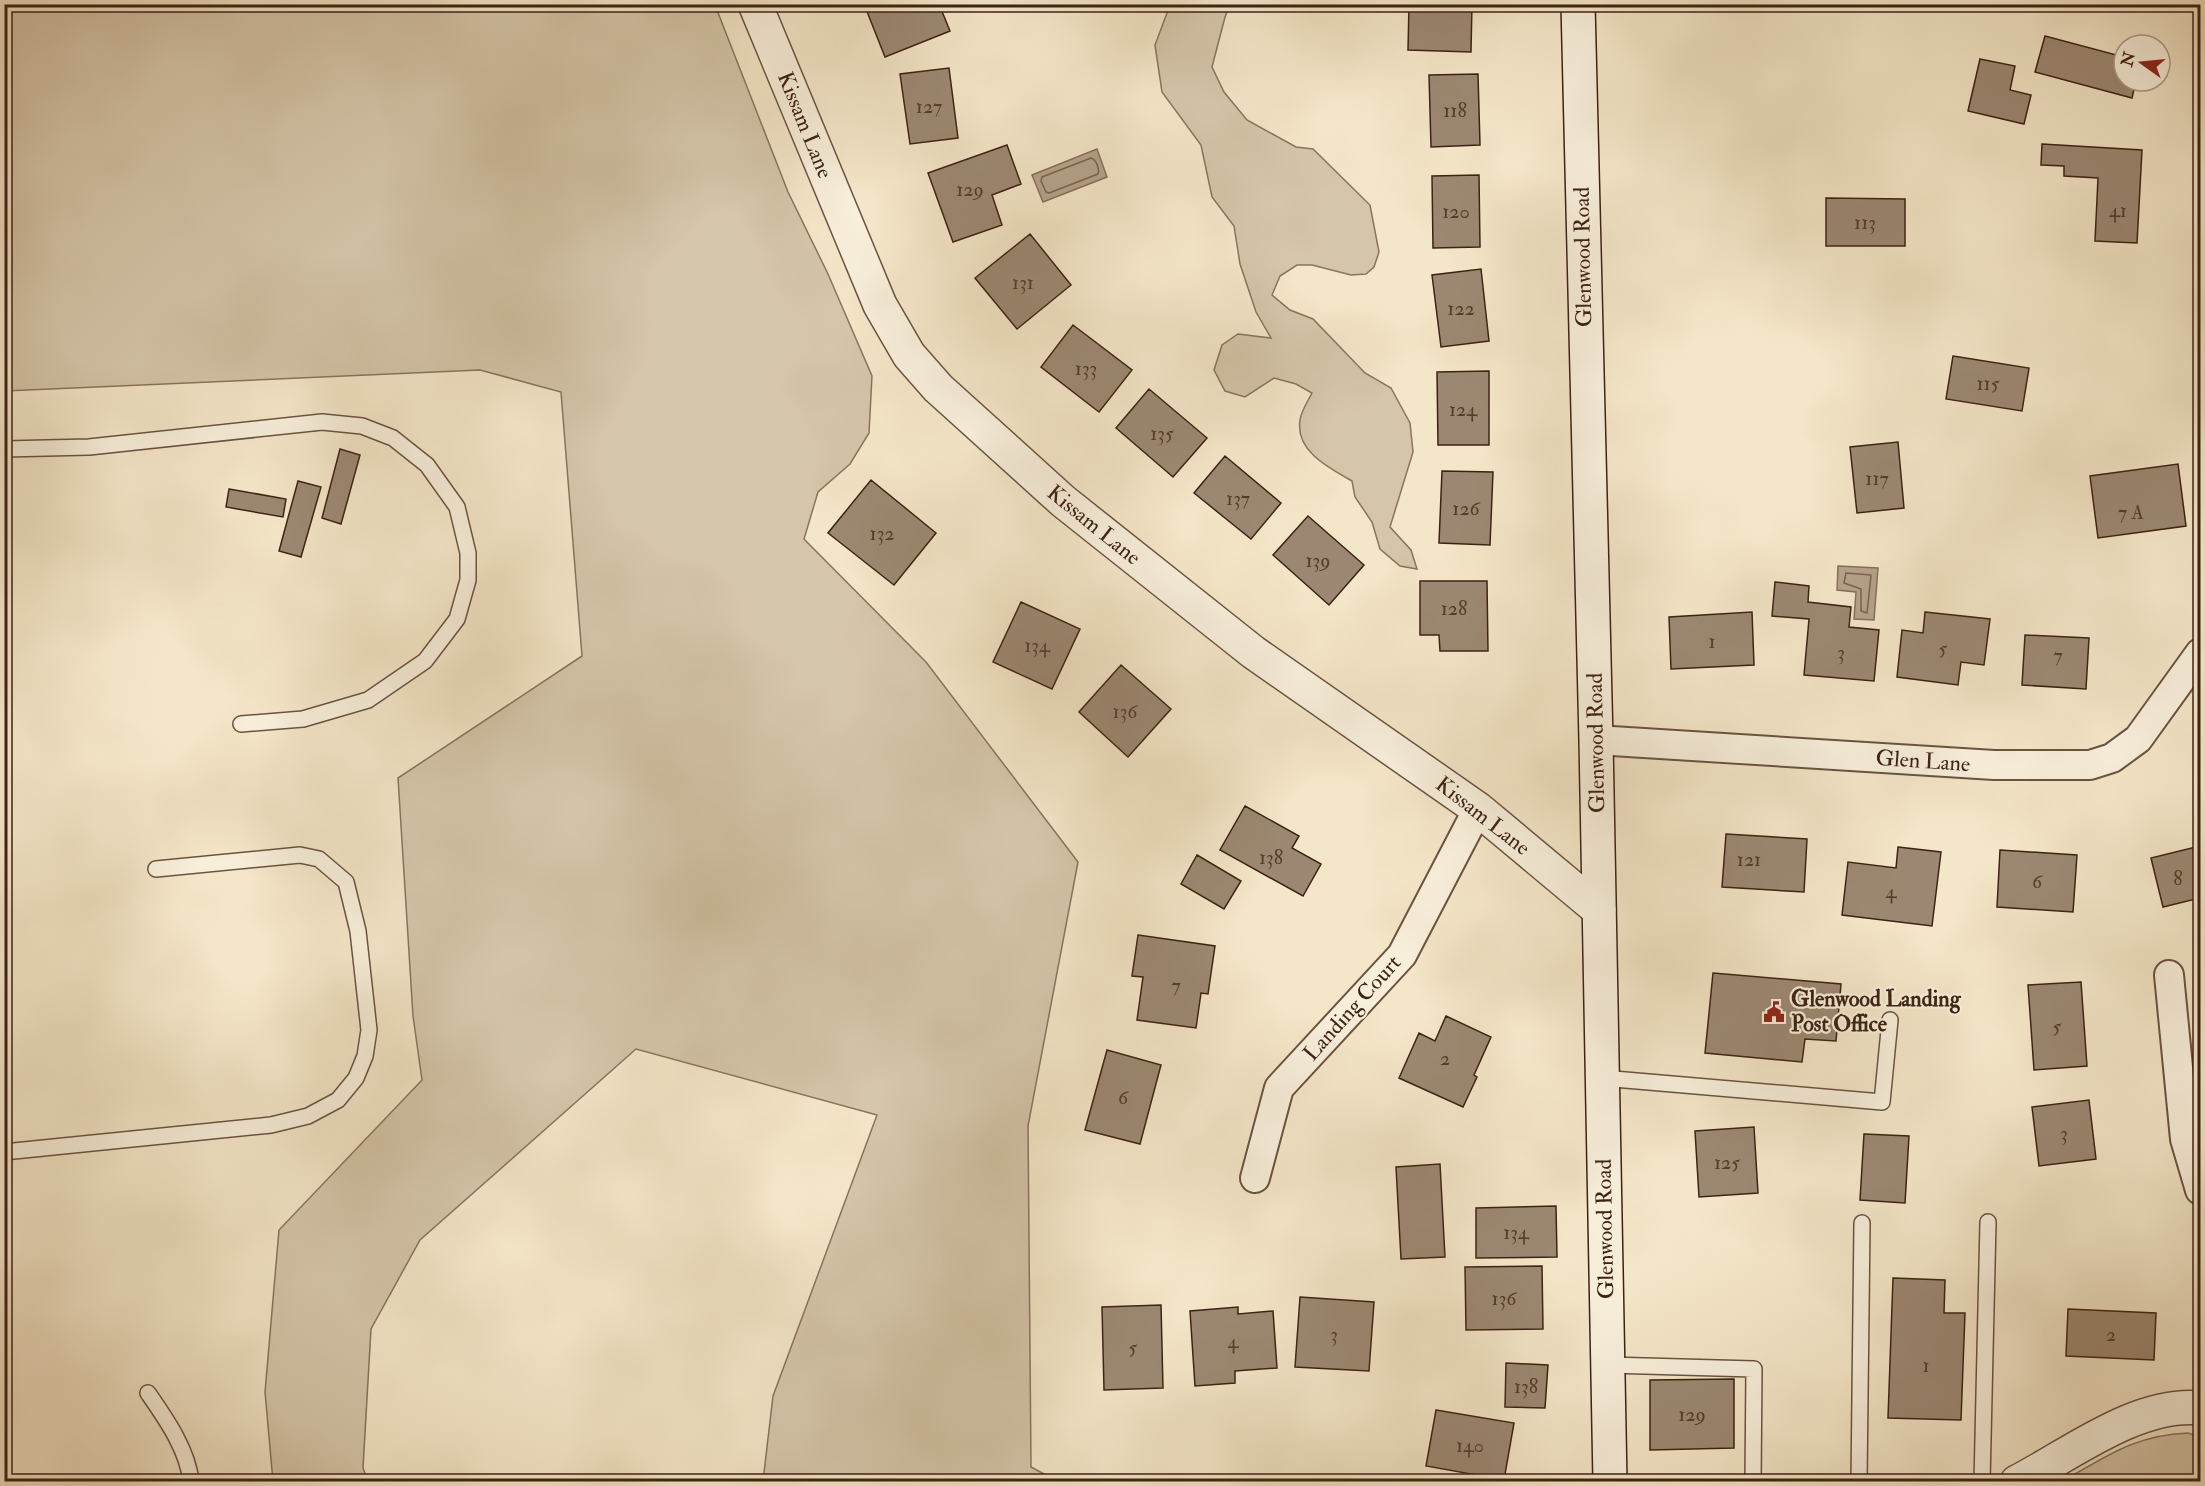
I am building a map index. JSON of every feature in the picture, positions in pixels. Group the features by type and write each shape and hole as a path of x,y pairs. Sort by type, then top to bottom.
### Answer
{"main road":[{"name":"Kissam Lane","path":"755,4 880,305 909,354 938,388 1063,501 1253,652 1478,809 1599,910"},
{"name":"Glenwood Road","path":"1578,4 1596,740 1610,1482"},
{"path":"2018,1482 2113,1429 2140,1418 2165,1411 2200,1408"}],"street":[{"name":"Glen Lane","path":"1596,740 1994,765 2090,765 2112,758 2138,739 2200,653"},
{"name":"Landing Court","path":"1255,1178 1279,1088 1402,955 1478,809"},
{"path":"2169,975 2185,1139 2200,1190"}],"lane":[{"path":"4,449 89,447 322,422 362,426 393,438 427,465 457,507 468,553 468,580 457,618 425,661 368,700 303,719 241,724"},
{"path":"4,1152 271,1125 308,1116 338,1100 356,1078 365,1056 369,1030 358,931 346,882 320,859 300,855 156,869"},
{"path":"1602,1078 1882,1102 1890,1020"},
{"path":"1982,1482 1988,1222"},
{"path":"1859,1482 1862,1223"},
{"path":"1608,1365 1754,1369 1753,1482"},
{"path":"148,1394 164,1416 180,1446 190,1471 191,1482"}],"shaded area":[{"path":"4,5 715,5 788,192 828,274 872,376 869,433 850,464 818,492 804,539 926,662 1078,862 1028,1126 1031,1467 1057,1481 763,1481 773,1396 877,1115 636,1049 420,1240 371,1329 363,1468 368,1481 273,1481 265,1392 279,1230 422,1080 413,1016 398,778 582,656 561,392 480,370 5,391"},
{"path":"1170,5 1230,5 1212,67 1224,92 1247,120 1296,147 1313,149 1370,205 1379,252 1374,267 1366,274 1351,275 1312,265 1297,265 1280,276 1272,295 1290,310 1313,319 1365,373 1391,388 1410,423 1413,452 1390,527 1411,550 1417,569 1400,566 1380,549 1372,522 1355,497 1352,481 1324,464 1303,441 1300,420 1312,393 1296,384 1274,378 1245,397 1225,391 1214,370 1222,345 1238,334 1271,338 1256,312 1240,264 1234,226 1212,197 1201,145 1162,92 1155,45"},
{"path":"2188,1433 2200,1437 2200,1481 2063,1481 2108,1455 2137,1442"}],"water":[{"path":"1097,149 1107,177 1043,202 1032,175"},
{"path":"1838,566 1878,568 1874,620 1854,619 1856,592 1837,590"}],"building":[{"path":"864,4 939,4 950,31 885,57"},
{"path":"1409,4 1472,4 1471,52 1408,50"},
{"path":"1841,4 1865,4 1864,9"},
{"path":"2045,36 2112,54 2112,93 2035,72"},
{"path":"1980,59 2015,66 2010,90 2031,95 2024,124 1968,111"},
{"path":"949,68 958,138 910,144 900,74"},
{"path":"1478,74 1480,145 1431,147 1429,75"},
{"path":"2113,93 2133,93 2132,98"},
{"path":"2042,144 2142,150 2137,243 2095,241 2098,178 2064,176 2064,166 2041,165"},
{"path":"1007,145 1021,184 992,195 1002,225 953,242 928,173"},
{"path":"1479,175 1480,247 1433,248 1432,176"},
{"path":"1826,198 1905,199 1905,246 1826,246"},
{"path":"1030,234 1071,285 1017,329 975,278"},
{"path":"1481,269 1489,341 1441,347 1432,275"},
{"path":"1073,325 1132,370 1099,412 1041,367"},
{"path":"1953,356 2029,368 2022,411 1946,399"},
{"path":"1489,371 1489,445 1438,445 1437,372"},
{"path":"1149,389 1207,438 1173,477 1116,428"},
{"path":"1898,442 1904,508 1857,513 1850,447"},
{"path":"340,449 360,455 341,524 322,518"},
{"path":"1225,456 1281,503 1251,539 1194,493"},
{"path":"2178,464 2186,526 2098,538 2090,476"},
{"path":"1442,471 1493,472 1490,545 1439,543"},
{"path":"871,480 936,533 894,585 828,533"},
{"path":"298,481 321,487 301,557 279,551"},
{"path":"229,489 286,499 283,517 226,507"},
{"path":"1308,516 1364,565 1329,605 1273,555"},
{"path":"1420,581 1487,581 1488,651 1440,651 1439,635 1420,635"},
{"path":"1775,582 1809,586 1808,602 1851,607 1849,627 1879,630 1874,681 1804,675 1809,619 1772,616"},
{"path":"1021,602 1080,629 1052,689 993,662"},
{"path":"1752,612 1754,665 1671,669 1669,617"},
{"path":"1925,612 1990,619 1984,665 1961,662 1958,685 1897,677 1902,630 1923,633"},
{"path":"2025,635 2089,638 2086,689 2022,685"},
{"path":"1121,665 1171,709 1128,757 1079,712"},
{"path":"1245,806 1299,836 1292,848 1321,864 1303,896 1220,850"},
{"path":"1726,834 1807,839 1804,892 1722,887"},
{"path":"2200,846 2200,898 2163,907 2151,858"},
{"path":"1898,847 1941,852 1932,926 1842,915 1848,862 1896,868"},
{"path":"2000,850 2077,855 2073,912 1997,907"},
{"path":"1197,855 1241,881 1224,909 1181,884"},
{"path":"1138,935 1215,946 1208,994 1201,993 1196,1028 1137,1020 1143,977 1132,976"},
{"name":"Glenwood Landing Post Office","path":"1713,973 1841,984 1836,1041 1805,1039 1802,1062 1705,1053"},
{"path":"2081,982 2087,1066 2034,1070 2028,985"},
{"path":"1446,1016 1491,1037 1474,1075 1477,1077 1463,1107 1399,1078 1419,1033 1435,1041"},
{"path":"1107,1050 1161,1065 1140,1144 1085,1130"},
{"path":"2089,1100 2096,1159 2039,1166 2032,1107"},
{"path":"1754,1127 1758,1193 1699,1197 1695,1131"},
{"path":"1864,1134 1909,1136 1905,1203 1860,1200"},
{"path":"1440,1164 1445,1257 1401,1259 1396,1167"},
{"path":"1556,1206 1557,1257 1476,1258 1476,1208"},
{"path":"1542,1266 1543,1329 1466,1330 1465,1267"},
{"path":"1893,1278 1945,1280 1944,1313 1965,1313 1961,1420 1888,1418"},
{"path":"1300,1297 1374,1302 1369,1371 1295,1367"},
{"path":"1161,1305 1163,1388 1104,1390 1102,1307"},
{"path":"1238,1307 1238,1314 1273,1311 1277,1368 1235,1371 1235,1383 1195,1386 1190,1311"},
{"path":"2068,1309 2156,1313 2154,1360 2066,1356"},
{"path":"1506,1363 1548,1365 1545,1408 1505,1407"},
{"path":"1734,1379 1734,1448 1650,1450 1650,1380"},
{"path":"1436,1410 1514,1423 1504,1480 1426,1466"}],"place":[{"name":"Glenwood Landing Post Office","path":"1774,1012"}]}
